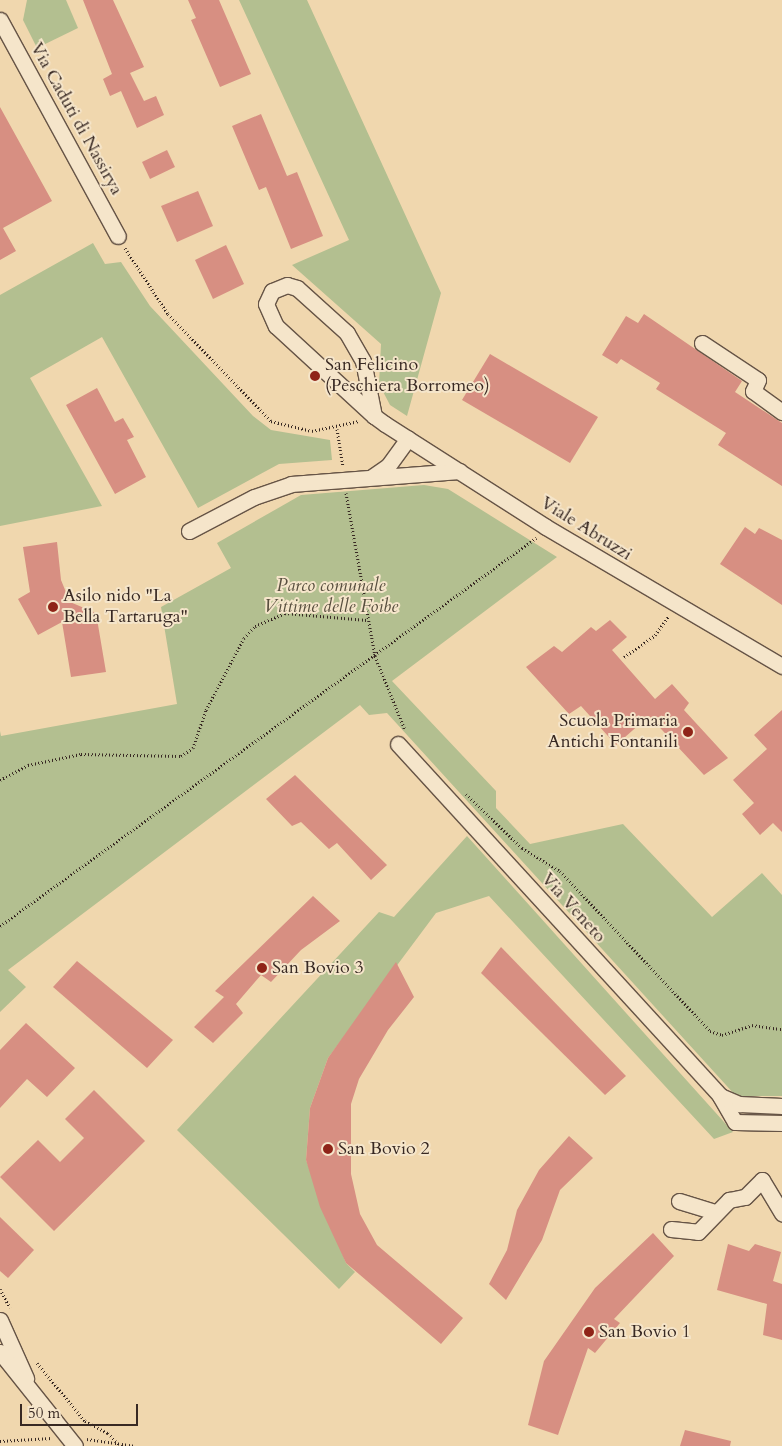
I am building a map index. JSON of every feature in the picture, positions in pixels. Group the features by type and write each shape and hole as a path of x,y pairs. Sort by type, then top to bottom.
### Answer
{"street":[{"name":"Via Caduti di Nassirya","path":"0,20 118,236"},
{"name":"Viale Abruzzi","path":"374,416 363,361 347,333 297,288 287,285 272,290 266,304 276,326 374,416 546,527 782,666"},
{"path":"702,343 758,380 753,391 782,412"},
{"path":"372,477 388,466 408,438"},
{"path":"189,531 270,490 344,478 459,471"},
{"name":"Via Veneto","path":"404,740 720,1096 735,1122 782,1122"},
{"name":"Via Veneto","path":"720,1096 739,1104 782,1106"},
{"path":"671,1229 698,1232 715,1212 730,1200 745,1197 762,1180 782,1213"},
{"path":"680,1202 715,1212"},
{"path":"6,1317 32,1393"},
{"path":"0,1352 71,1441"}],"path":[{"path":"118,236 168,314 271,421 290,429 337,429 374,416"},
{"path":"337,429 367,620 375,656 404,740"},
{"path":"0,926 533,542 546,527"},
{"path":"624,657 655,635 674,604"},
{"path":"0,780 28,765 72,755 181,756 193,748 206,710 244,638 255,626 285,613 367,620"},
{"path":"459,786 522,848 560,871 710,1031 722,1035 752,1025 782,1029"},
{"path":"0,1289 6,1317"},
{"path":"33,1358 84,1421 119,1445"},
{"path":"0,1441 71,1441 136,1446"}],"green space":[{"path":"27,0 66,0 78,28 37,48 23,20"},
{"path":"239,0 307,0 441,293 407,416 390,405 379,384 381,344 292,265 349,240"},
{"path":"93,243 105,264 121,262 150,306 253,416 271,430 330,440 332,460 279,464 198,508 102,337 30,378 102,506 0,526 0,295"},
{"name":"Parco comunale Vittime delle Foibe","path":"424,485 448,489 557,557 392,681 496,791 496,808 530,844 623,824 712,917 762,873 782,895 782,1096 736,1096 387,713 369,715 360,705 8,970 26,987 0,1012 0,731 1,736 177,704 161,607 231,568 217,543 301,495"},
{"path":"467,836 733,1132 714,1139 489,896 436,913 328,1058 310,1108 306,1160 346,1263 355,1272 339,1289 177,1130 379,912 394,917"}],"building":[{"path":"83,0 113,0 144,67 130,73 144,101 156,96 164,115 137,128 121,91 110,96 103,79 112,74"},
{"path":"188,0 219,0 251,74 220,87 191,20 196,18"},
{"path":"0,107 52,201 3,228 16,251 0,260"},
{"path":"261,114 287,176 297,172 323,236 291,249 266,187 259,190 232,126"},
{"path":"167,150 175,167 150,179 142,162"},
{"path":"198,191 213,226 177,242 161,206"},
{"path":"226,245 244,284 213,299 195,260"},
{"path":"644,314 742,381 735,392 782,423 782,486 718,445 726,433 656,389 660,383 621,359 617,364 602,355 626,316 638,323"},
{"path":"490,354 598,417 570,463 462,400"},
{"path":"97,388 115,422 123,418 134,437 127,440 146,477 115,494 66,405"},
{"path":"745,527 755,534 759,528 782,540 782,605 720,564"},
{"name":"Asilo nido \"La Bella Tartaruga\"","path":"57,542 61,580 70,602 96,613 106,672 71,677 62,622 38,635 18,599 30,592 23,547"},
{"path":"610,620 627,637 612,650 655,699 672,684 689,703 684,710 728,758 704,775 649,716 616,745 581,706 569,714 526,667 554,646 562,652 591,627 596,631"},
{"path":"782,710 782,832 773,823 760,835 742,814 754,803 733,780 767,749 754,735"},
{"path":"295,775 387,865 371,880 337,843 329,849 301,822 292,826 266,799"},
{"name":"San Bovio 3","path":"313,896 340,921 301,950 271,982 261,975 236,1004 243,1013 213,1043 194,1027 224,997 215,991"},
{"path":"501,947 626,1076 605,1095 481,973"},
{"path":"77,961 173,1040 147,1068 53,987"},
{"name":"San Bovio 2","path":"396,962 414,997 388,1030 359,1079 351,1104 351,1174 360,1214 377,1245 463,1318 441,1344 346,1263 320,1207 306,1160 310,1108 328,1058"},
{"path":"26,1023 75,1068 47,1097 27,1079 0,1108 0,1050"},
{"path":"94,1090 145,1141 54,1231 0,1177 38,1140 60,1162 84,1138 65,1119"},
{"path":"569,1136 593,1158 560,1190 542,1240 506,1300 489,1284 507,1250 517,1210 539,1170"},
{"path":"0,1217 34,1250 8,1278 0,1271"},
{"name":"San Bovio 1","path":"653,1233 674,1256 614,1319 620,1323 595,1353 588,1348 558,1435 528,1425 544,1361 595,1288"},
{"name":"San Bovio 1","path":"728,1244 749,1251 755,1244 781,1252 773,1281 782,1284 782,1340 763,1335 767,1304 717,1290"},
{"path":"685,1430 731,1441 730,1446 680,1446"}],"place":[{"name":"San Felicino (Peschiera Borromeo)","path":"315,376"},
{"name":"Asilo nido \"La Bella Tartaruga\"","path":"53,607"},
{"name":"Scuola Primaria Antichi Fontanili","path":"688,732"},
{"name":"San Bovio 3","path":"262,968"},
{"name":"San Bovio 2","path":"328,1149"},
{"name":"San Bovio 1","path":"589,1332"}]}
